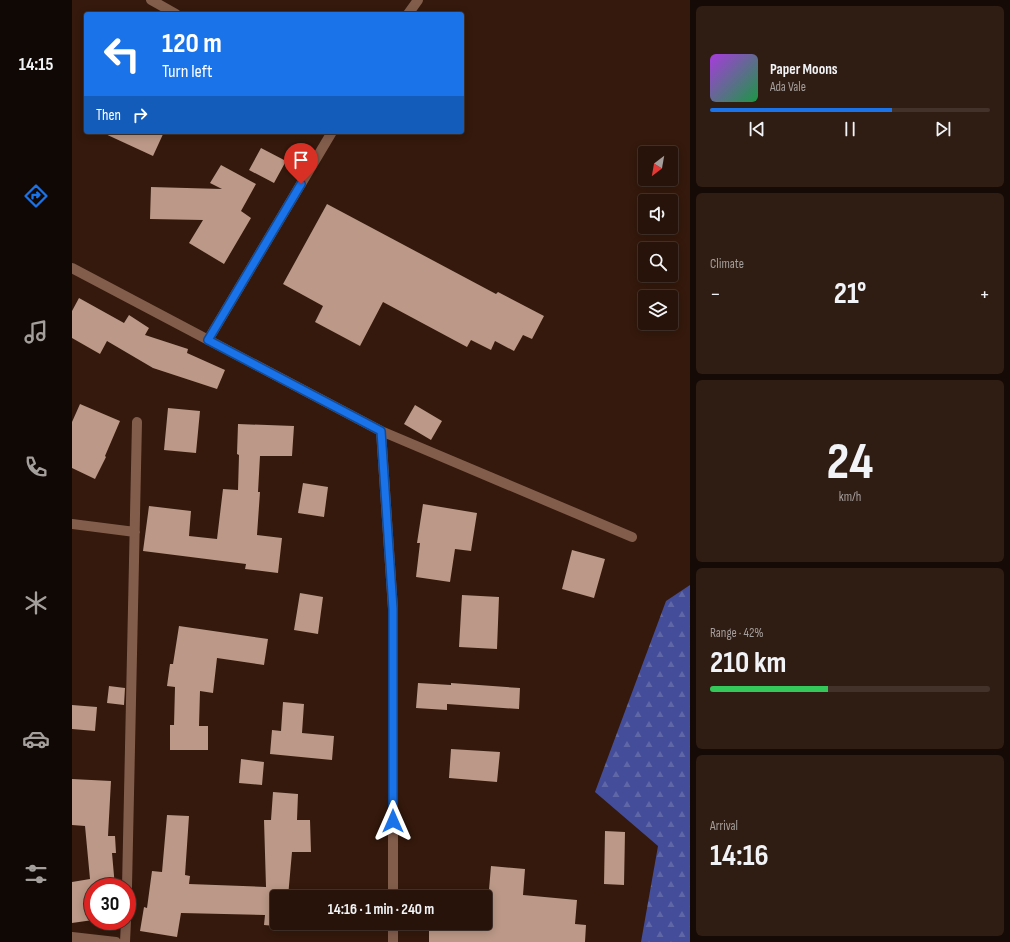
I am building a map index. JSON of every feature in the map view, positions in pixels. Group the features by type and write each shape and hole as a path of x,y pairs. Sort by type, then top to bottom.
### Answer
{"street":[{"path":"151,0 172,12"},
{"path":"409,12 418,0"},
{"path":"208,340 331,134"},
{"path":"72,268 381,431 632,537"},
{"path":"126,878 137,422"},
{"path":"381,431 393,609 393,890"},
{"path":"72,524 135,532"},
{"path":"125,942 126,930"},
{"path":"393,930 393,942"},
{"path":"72,938 116,942"}],"green space":[{"path":"690,585 690,942 641,942 658,846 595,792 666,601"}],"building":[{"path":"105,134 163,134 153,156"},
{"path":"261,148 286,161 274,183 249,170"},
{"path":"221,165 256,184 241,211 251,218 224,264 189,243 203,220 150,219 151,187 222,189 210,183"},
{"path":"327,204 496,294 498,292 544,316 532,339 523,335 514,351 495,341 491,350 471,340 467,347 383,302 360,346 315,322 323,306 283,284"},
{"path":"79,298 124,323 129,315 149,328 145,335 188,349 187,353 225,370 217,389 153,368 107,341 100,354 72,338 72,311"},
{"path":"80,404 120,421 105,456 106,457 95,479 72,468 72,422"},
{"path":"415,405 442,421 431,440 404,424"},
{"path":"168,408 200,411 196,453 164,450"},
{"path":"238,424 294,426 292,456 260,456 258,492 260,492 257,535 282,538 278,573 245,569 246,564 143,551 149,506 191,511 189,536 217,539 223,489 238,490"},
{"path":"303,483 328,487 324,517 298,513"},
{"path":"423,504 477,513 471,551 455,549 450,582 416,577 420,543 417,543"},
{"path":"572,550 605,559 594,598 562,589"},
{"path":"300,593 323,597 318,634 294,630"},
{"path":"462,595 499,597 497,649 459,647"},
{"path":"179,626 268,639 264,665 217,658 213,693 200,691 199,726 208,726 208,750 170,750 170,725 174,725 175,687 167,686 170,664 173,664"},
{"path":"418,683 451,685 451,683 520,688 519,709 447,704 447,710 416,708"},
{"path":"109,686 125,688 124,705 107,703"},
{"path":"283,702 304,704 302,733 334,736 332,760 270,754 272,730 281,731"},
{"path":"72,705 97,707 95,731 72,729"},
{"path":"451,749 500,752 497,782 449,778"},
{"path":"241,759 264,762 262,785 239,783"},
{"path":"72,779 111,781 108,836 115,836 116,853 112,853 114,878 90,878 85,826 72,825"},
{"path":"273,792 298,794 297,820 310,820 311,852 292,852 289,890 270,890 270,926 264,925 265,915 181,913 177,937 140,931 144,907 147,908 152,871 162,872 167,815 189,816 185,875 190,876 189,884 266,887 264,820 271,820"},
{"path":"605,831 625,832 624,885 604,884"},
{"path":"491,866 525,869 523,895 577,900 575,924 586,925 585,942 429,942 429,930 492,930 492,890 489,890"},
{"path":"84,880 84,921 72,923 72,882"}],"route":[{"path":"301,184 208,340 381,431 393,609 393,821"}]}
